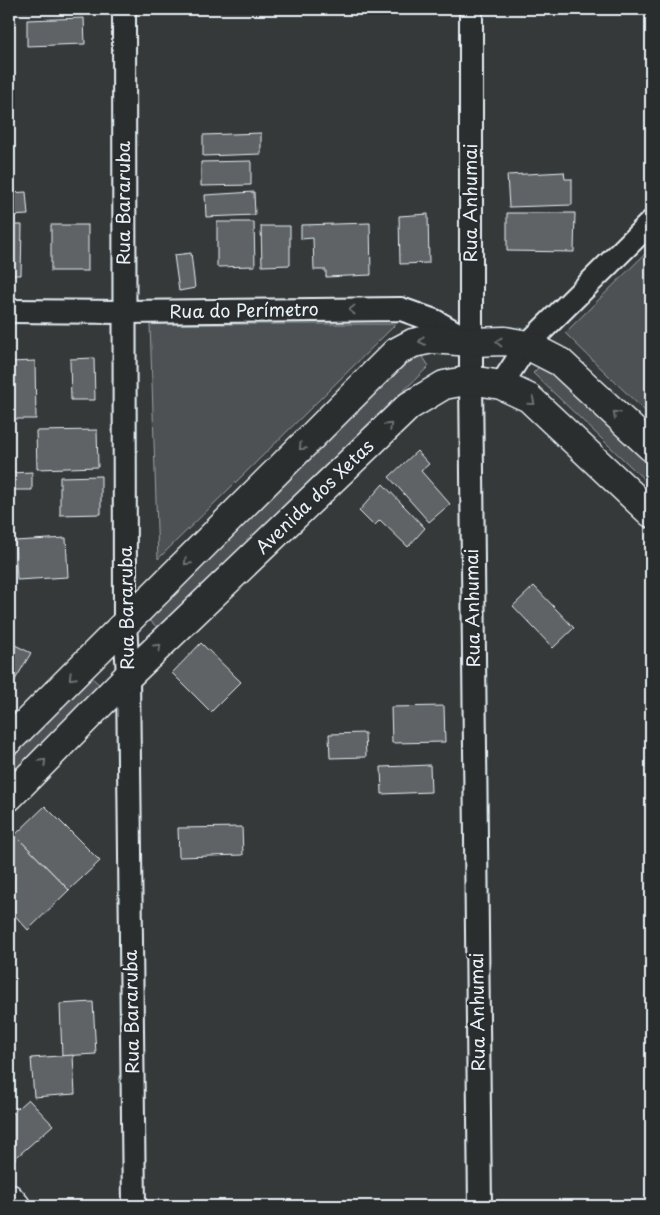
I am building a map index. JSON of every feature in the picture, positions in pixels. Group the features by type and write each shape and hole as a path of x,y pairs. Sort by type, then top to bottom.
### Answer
{"street":[{"name":"Rua Bararuba","path":"124,9 126,623 134,1206"},
{"name":"Rua Anhumai","path":"471,9 471,380 480,1206"},
{"path":"500,385 527,345 651,222"},
{"name":"Rua do Perímetro","path":"9,311 124,312 401,309 435,321 471,342"},
{"path":"9,740 396,352 413,343 432,339 471,342 505,341 527,345 560,362 651,447"},
{"name":"Avenida dos Xetas","path":"9,797 128,676 409,406 444,385 471,380 500,385 529,398 651,513"},
{"path":"9,1198 16,1206"}],"shaded area":[{"path":"651,248 651,417 565,333"},
{"path":"150,324 396,324 158,559"},
{"path":"419,351 429,366 159,629 146,617"},
{"path":"547,359 651,459 651,486 533,373"},
{"path":"89,675 102,687 9,780 9,756"}],"building":[{"path":"84,18 85,44 27,46 27,20"},
{"path":"261,133 261,154 203,156 203,135"},
{"path":"251,161 251,185 201,186 201,162"},
{"path":"564,172 565,179 572,179 572,205 509,207 507,175"},
{"path":"26,192 28,215 9,216 9,193"},
{"path":"254,192 255,215 206,217 205,195"},
{"path":"507,213 575,213 574,252 507,251"},
{"path":"428,214 429,263 400,264 399,216"},
{"path":"217,222 254,222 255,266 217,267"},
{"path":"370,223 371,275 326,277 326,270 314,270 313,238 301,239 301,225"},
{"path":"9,225 22,225 21,275 9,275"},
{"path":"51,225 88,225 88,271 51,271"},
{"path":"261,226 290,226 290,265 262,266"},
{"path":"191,253 195,288 179,291 174,255"},
{"path":"94,358 95,400 71,400 70,359"},
{"path":"35,361 36,419 9,419 9,362"},
{"path":"97,430 98,467 37,469 36,431"},
{"path":"417,451 429,464 421,471 450,504 429,522 389,477"},
{"path":"32,472 32,490 9,490 9,473"},
{"path":"101,476 101,514 60,515 60,477"},
{"path":"383,484 425,528 408,547 380,520 374,526 359,511"},
{"path":"66,538 68,577 17,580 15,541"},
{"path":"534,586 574,628 553,648 513,606"},
{"path":"9,642 31,653 9,690"},
{"path":"201,643 241,682 211,712 172,673"},
{"path":"444,706 445,742 392,743 391,707"},
{"path":"365,733 366,757 330,758 329,734"},
{"path":"430,765 431,792 382,794 381,767"},
{"path":"45,806 100,861 69,890 15,835"},
{"path":"242,827 243,855 179,857 178,828"},
{"path":"15,835 69,890 28,930 9,909 9,842"},
{"path":"93,1002 96,1054 62,1056 60,1004"},
{"path":"73,1055 75,1094 34,1097 31,1058"},
{"path":"28,1099 53,1125 11,1162 9,1159 9,1116"}]}
